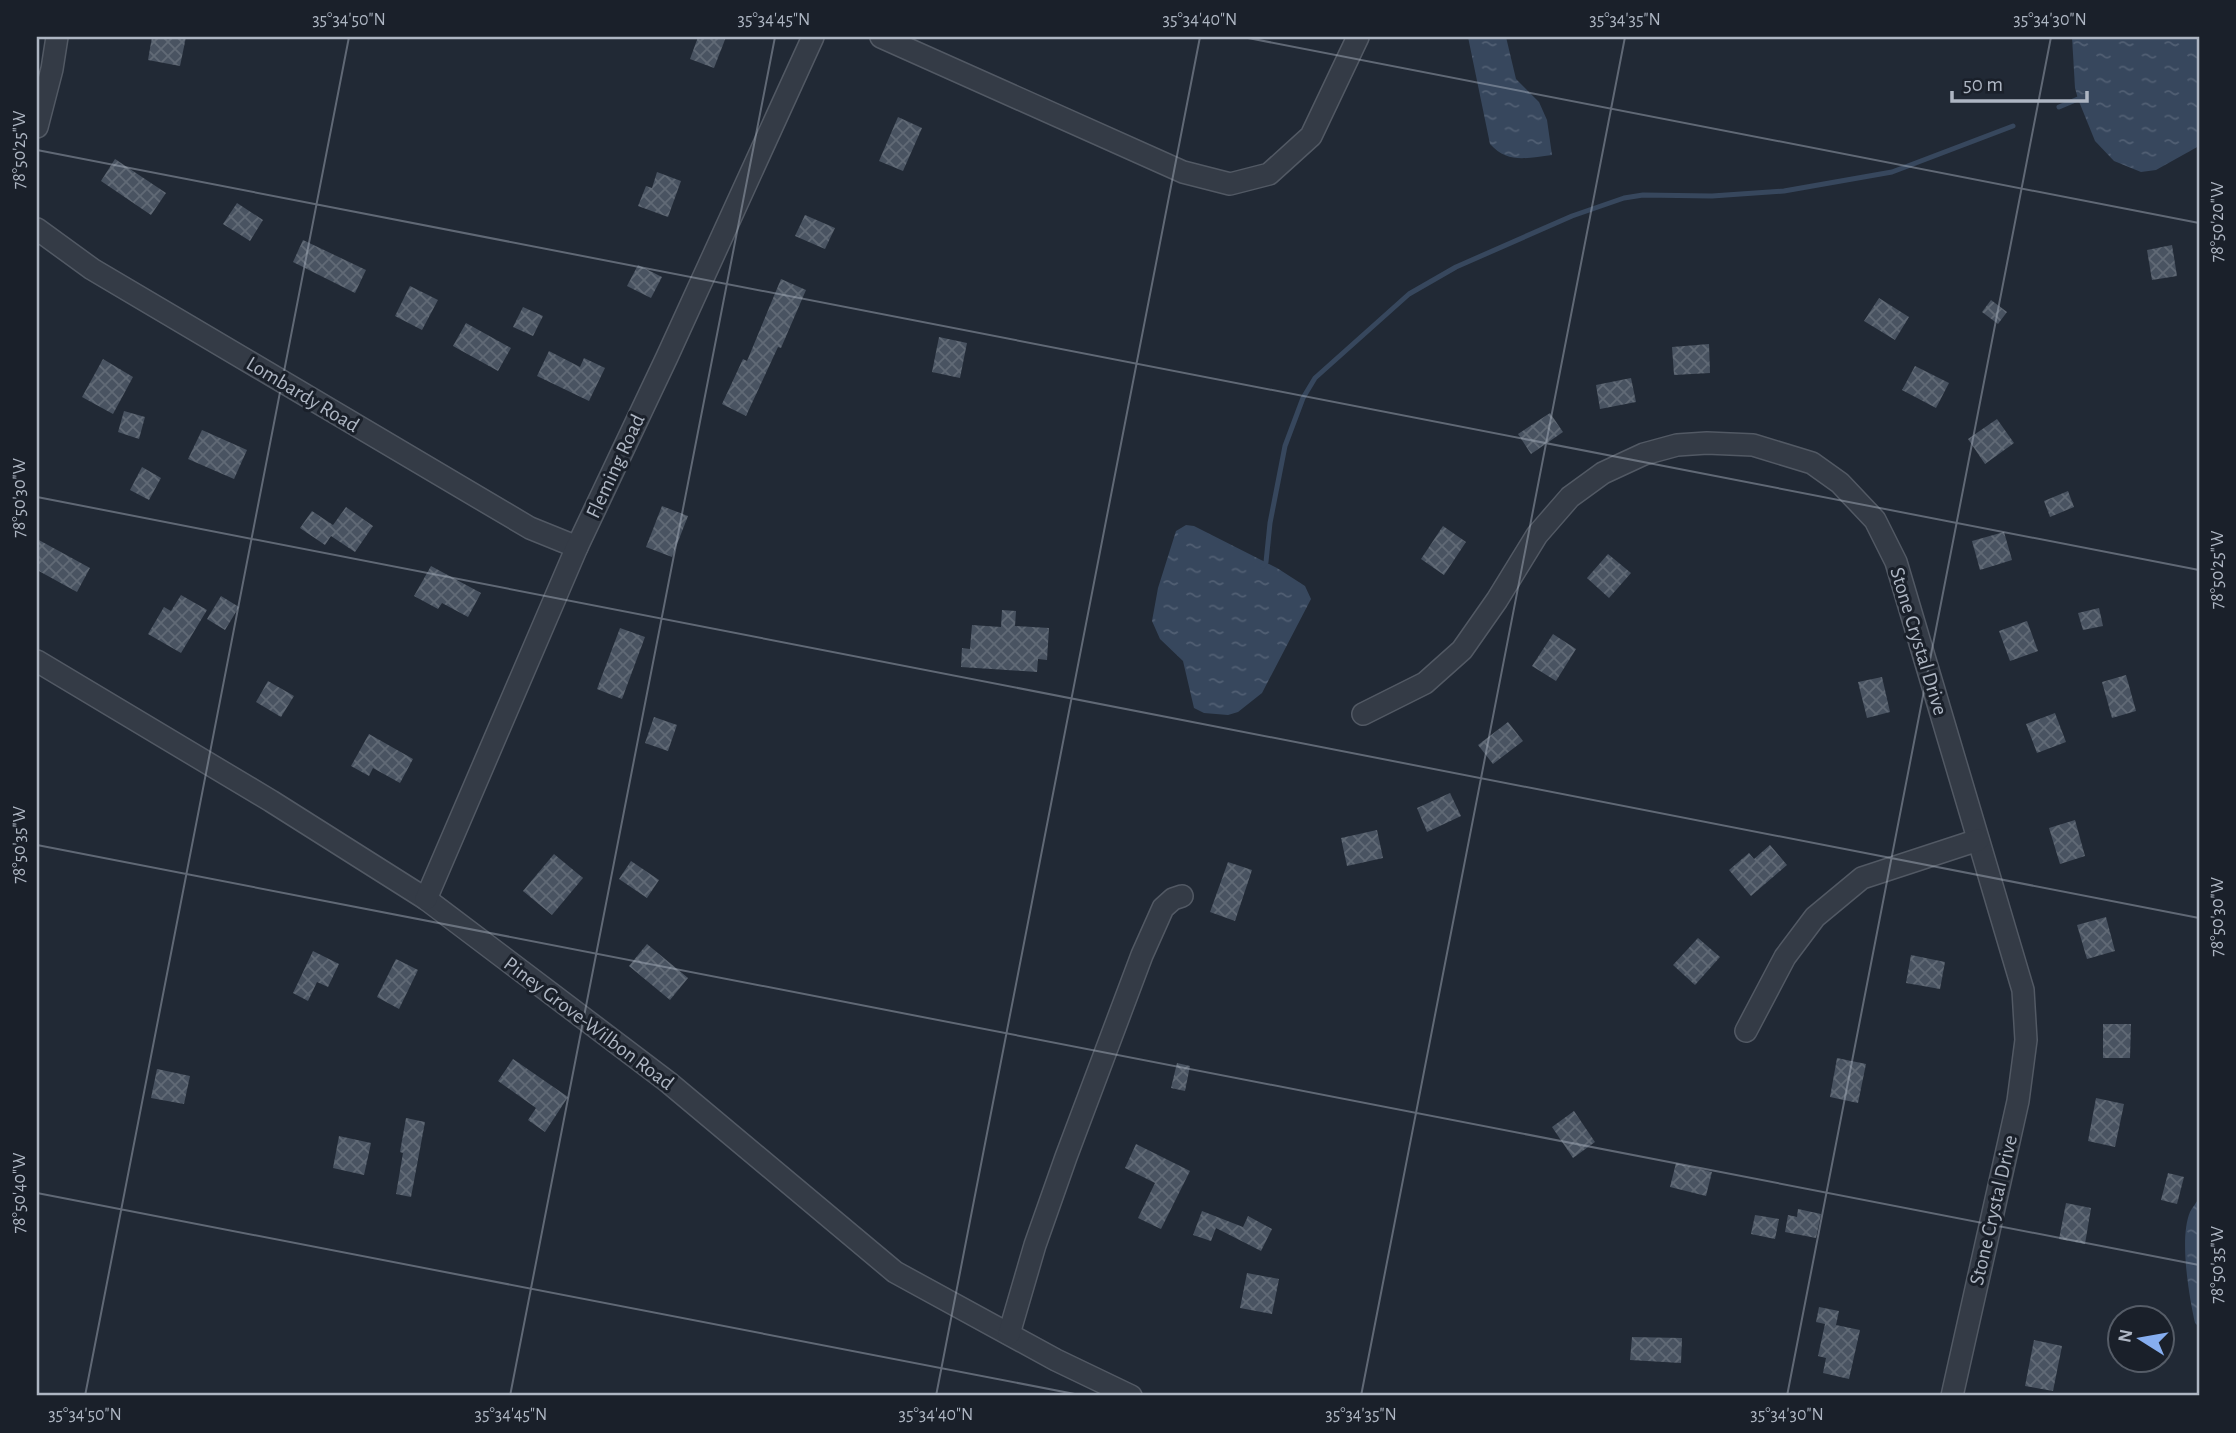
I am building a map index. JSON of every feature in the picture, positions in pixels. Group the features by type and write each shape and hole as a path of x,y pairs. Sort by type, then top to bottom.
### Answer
{"street":[{"path":"37,127 57,37"},
{"name":"Fleming Road","path":"426,900 577,547 813,37"},
{"path":"881,37 1183,172 1230,184 1269,174 1311,136 1358,37"},
{"name":"Lombardy Road","path":"37,229 92,269 530,528 577,547"},
{"name":"Stone Crystal Drive","path":"1363,713 1425,683 1462,650 1497,600 1536,535 1570,497 1603,473 1644,454 1677,445 1753,445 1812,463 1840,483 1875,520 1896,562 2023,990 2026,1040 2018,1101 1952,1396"},
{"name":"Piney Grove-Wilbon Road","path":"37,661 271,801 426,900 668,1082 895,1272 1130,1396"},
{"path":"1745,1031 1785,957 1815,916 1861,878 1978,840"},
{"path":"1009,1334 1035,1245 1142,955 1163,908 1173,899 1182,896"}],"water":[{"path":"1468,37 1506,37 1516,79 1539,102 1547,120 1552,155 1511,157 1490,144"},
{"path":"2072,37 2199,37 2199,146 2156,170 2141,172 2114,161 2095,141 2078,99"},
{"path":"1186,525 1194,526 1277,568 1305,586 1311,599 1262,693 1238,712 1228,715 1204,713 1194,708 1183,661 1160,639 1152,621 1158,588 1176,531"},
{"path":"2199,1198 2199,1327 2195,1323 2188,1283 2185,1237 2190,1212"}],"building":[{"path":"152,37 186,37 180,66 148,60"},
{"path":"698,37 726,37 714,68 690,59"},
{"path":"898,117 922,128 903,171 879,161"},
{"path":"115,159 166,193 151,215 101,181"},
{"path":"657,172 681,181 668,217 638,206 646,186 652,188"},
{"path":"237,203 263,220 250,241 223,224"},
{"path":"805,215 835,228 825,249 795,236"},
{"path":"303,240 366,270 355,293 293,262"},
{"path":"2172,245 2177,276 2152,280 2147,250"},
{"path":"638,265 662,277 651,298 627,286"},
{"path":"781,279 806,290 781,348 778,347 746,416 722,404 743,359 747,361"},
{"path":"410,286 438,300 422,330 395,316"},
{"path":"1879,298 1909,317 1895,340 1864,321"},
{"path":"1991,300 2007,312 1998,324 1982,312"},
{"path":"523,307 543,316 533,336 513,327"},
{"path":"466,323 511,348 498,371 453,346"},
{"path":"939,337 967,343 960,378 932,372"},
{"path":"1709,344 1710,373 1674,375 1672,347"},
{"path":"549,351 580,367 584,358 605,368 589,401 537,376"},
{"path":"103,359 133,377 113,414 82,397"},
{"path":"1915,366 1949,383 1936,408 1902,390"},
{"path":"1631,378 1636,402 1600,409 1596,385"},
{"path":"124,411 145,417 139,439 118,432"},
{"path":"1550,413 1563,432 1531,454 1518,434"},
{"path":"1997,419 2014,443 1985,464 1968,439"},
{"path":"202,430 247,450 234,479 188,459"},
{"path":"142,467 161,478 149,500 130,490"},
{"path":"2068,491 2074,507 2050,517 2044,501"},
{"path":"662,506 688,516 672,557 646,547"},
{"path":"346,507 373,526 355,552 331,536 325,545 300,528 312,511 333,525"},
{"path":"1443,526 1466,542 1444,575 1421,559"},
{"path":"2004,532 2012,560 1980,570 1972,541"},
{"path":"37,539 90,568 77,592 37,570"},
{"path":"1608,554 1631,573 1609,598 1587,578"},
{"path":"431,566 481,593 468,617 442,603 438,609 414,596"},
{"path":"181,595 207,610 181,653 148,634 164,607 171,611"},
{"path":"221,596 239,607 225,630 207,619"},
{"path":"2099,608 2103,626 2083,630 2078,613"},
{"path":"1002,610 1016,611 1015,626 1049,628 1047,660 1038,659 1037,672 961,667 962,648 970,649 972,625 1001,627"},
{"path":"2027,621 2038,651 2010,661 1999,631"},
{"path":"620,628 645,637 622,699 597,689"},
{"path":"1553,634 1576,649 1556,681 1532,666"},
{"path":"2126,675 2136,711 2112,718 2102,682"},
{"path":"1882,677 1890,712 1867,718 1858,682"},
{"path":"268,681 294,696 281,717 256,702"},
{"path":"2055,713 2066,742 2037,753 2026,724"},
{"path":"654,717 677,725 668,751 645,743"},
{"path":"1508,722 1523,741 1493,764 1478,745"},
{"path":"369,734 413,759 400,783 373,768 369,776 351,766"},
{"path":"1450,793 1461,816 1427,832 1417,808"},
{"path":"2075,820 2085,856 2060,864 2049,828"},
{"path":"1377,830 1383,858 1347,866 1341,838"},
{"path":"1770,845 1787,865 1751,896 1729,870 1749,853 1754,859"},
{"path":"554,854 583,878 552,915 523,891"},
{"path":"631,861 659,880 647,898 619,879"},
{"path":"1228,862 1252,870 1235,921 1210,912"},
{"path":"2106,917 2115,951 2087,959 2077,925"},
{"path":"1698,938 1720,957 1695,985 1673,965"},
{"path":"647,944 688,978 670,1000 629,966"},
{"path":"313,951 339,964 328,987 317,982 308,1001 293,993"},
{"path":"1911,955 1945,962 1940,989 1906,983"},
{"path":"396,959 418,970 399,1009 377,997"},
{"path":"2103,1024 2131,1024 2130,1058 2103,1058"},
{"path":"1837,1058 1866,1064 1858,1103 1830,1097"},
{"path":"513,1059 568,1097 545,1132 528,1120 536,1108 498,1081"},
{"path":"1177,1063 1190,1066 1185,1091 1171,1088"},
{"path":"157,1069 190,1076 184,1104 151,1098"},
{"path":"2096,1098 2124,1104 2115,1147 2088,1141"},
{"path":"1574,1111 1595,1142 1573,1158 1552,1127"},
{"path":"406,1118 425,1122 411,1197 396,1194"},
{"path":"339,1136 371,1143 364,1175 333,1168"},
{"path":"1136,1144 1190,1171 1161,1229 1138,1218 1155,1183 1125,1168"},
{"path":"1676,1163 1712,1172 1706,1196 1670,1187"},
{"path":"2168,1173 2184,1177 2177,1204 2161,1200"},
{"path":"2066,1203 2091,1208 2085,1244 2059,1239"},
{"path":"1798,1209 1821,1214 1816,1238 1785,1232 1788,1215 1797,1217"},
{"path":"1202,1211 1243,1227 1248,1216 1272,1229 1261,1251 1216,1228 1211,1241 1193,1235"},
{"path":"1755,1215 1779,1219 1775,1239 1751,1234"},
{"path":"1247,1273 1279,1279 1272,1314 1240,1308"},
{"path":"1819,1307 1839,1311 1836,1325 1860,1330 1849,1379 1823,1373 1826,1358 1818,1356 1825,1324 1816,1322"},
{"path":"1632,1337 1682,1338 1681,1363 1630,1360"},
{"path":"2034,1340 2062,1346 2053,1391 2025,1386"}],"waterway":[{"path":"2059,107 2085,96"},
{"path":"1263,566 1266,562 1270,523 1285,446 1303,398 1315,378 1409,294 1456,267 1572,216 1624,198 1643,195 1712,196 1784,191 1892,172 2013,126"}]}
